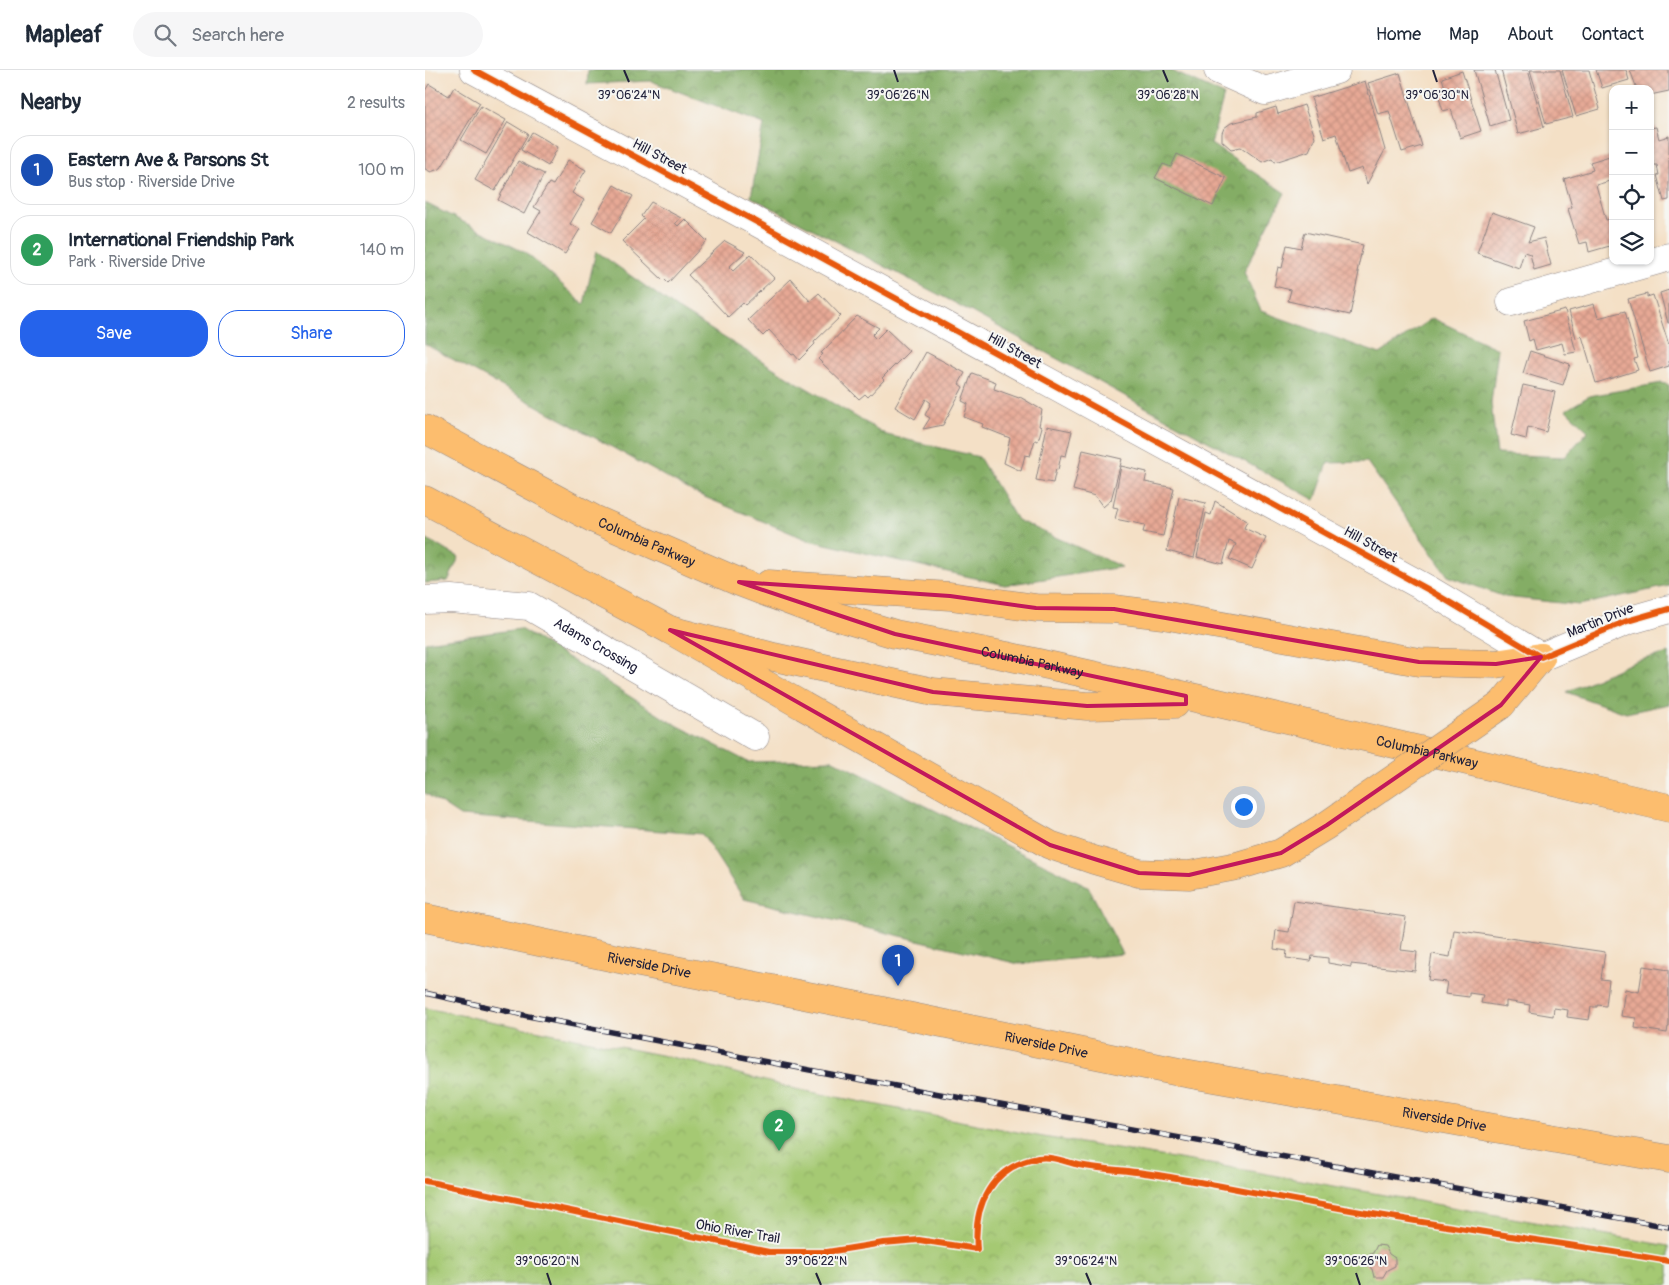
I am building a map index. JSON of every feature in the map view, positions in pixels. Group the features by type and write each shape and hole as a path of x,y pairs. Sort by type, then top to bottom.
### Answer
{"main road":[{"name":"Columbia Parkway","path":"425,429 594,519 739,582 808,608 895,634 1007,656 1218,703 1669,808"},
{"path":"425,500 670,630 1051,845 1139,873 1189,875 1237,866 1281,852 1327,825 1501,705 1541,658"},
{"path":"739,582 950,596 1036,608 1114,609 1163,615 1419,662 1496,664 1541,658"},
{"path":"670,630 774,657 933,692 1087,706 1218,703"},
{"name":"Riverside Drive","path":"425,918 1161,1068 1669,1159"}],"street":[{"name":"Hill Street","path":"474,70 742,214 1421,586 1541,658"},
{"path":"1218,70 1265,91 1336,70"},
{"path":"1511,302 1669,257"},
{"name":"Adams Crossing","path":"425,600 451,599 529,606 755,737"},
{"name":"Martin Drive","path":"1541,658 1627,621 1669,609"}],"highlighted area":[{"path":"739,582 950,596 1036,608 1114,609 1419,662 1496,664 1541,657 1501,705 1327,825 1281,853 1189,875 1139,873 1050,845 670,630 933,692 1087,706 1186,704 1186,696 895,634"}],"green space":[{"path":"588,70 1170,70 1224,95 1211,144 1285,193 1244,272 1261,311 1380,354 1432,318 1498,349 1491,403 1497,454 1565,457 1588,431 1566,410 1589,396 1662,383 1669,385 1669,586 1579,605 1505,597 1448,576 1367,462 1328,463 1315,500 957,304 751,197 764,124 651,81 587,84"},
{"path":"425,203 526,253 584,304 596,251 676,308 887,435 979,457 1017,520 1122,567 1005,585 808,540 695,493 425,344"},
{"path":"425,539 459,557 448,581 425,583"},
{"path":"520,629 667,720 748,762 833,760 1088,886 1123,954 1019,964 744,899 702,834 460,816 425,793 425,642"},
{"path":"1669,653 1669,704 1626,713 1566,692 1636,661"},
{"path":"425,1008 690,1061 795,1089 1043,1137 1222,1166 1669,1246 1669,1285 425,1285"}],"building":[{"path":"1474,70 1495,70 1509,120 1490,126"},
{"path":"1501,70 1528,70 1544,127 1518,134"},
{"path":"1530,70 1560,70 1573,117 1546,124"},
{"path":"1562,70 1589,70 1600,109 1576,116"},
{"path":"1596,70 1626,70 1629,80 1602,88"},
{"path":"1630,70 1669,70 1669,91 1654,94 1654,85 1636,85"},
{"path":"1462,71 1481,131 1460,138 1451,109 1443,111 1437,91 1445,88 1442,78"},
{"path":"1400,73 1422,146 1402,152 1389,111 1378,114 1368,83"},
{"path":"1365,81 1385,150 1367,184 1362,168 1348,173 1336,134 1324,138 1311,98"},
{"path":"429,84 449,96 454,87 480,103 441,168 431,172 425,169 425,91"},
{"path":"1304,105 1315,137 1309,151 1275,162 1272,158 1262,162 1241,147 1231,149 1222,141 1224,128 1231,123 1257,117 1257,113 1276,107 1278,114"},
{"path":"481,106 506,120 486,154 461,140"},
{"path":"508,122 528,134 495,191 475,180"},
{"path":"1654,127 1656,127 1659,139 1669,136 1669,200 1664,201 1657,175 1659,175 1657,165 1654,165"},
{"path":"532,132 558,147 548,166 521,150"},
{"path":"1177,154 1226,178 1213,206 1155,178 1163,164 1171,167"},
{"path":"1609,156 1609,181 1596,185 1606,220 1609,219 1609,246 1589,252 1587,242 1579,244 1568,209 1572,207 1564,179 1593,170 1590,162"},
{"path":"568,160 586,170 572,193 584,200 570,224 580,229 565,254 528,232 541,211 534,207 549,183 553,185"},
{"path":"518,161 544,174 524,214 498,200"},
{"path":"614,185 633,196 611,233 592,222"},
{"path":"651,202 681,218 675,223 678,226 685,219 707,241 668,283 622,241 644,219 641,216"},
{"path":"1492,212 1534,227 1528,242 1544,238 1551,265 1534,270 1530,254 1524,252 1519,268 1477,253"},
{"path":"1305,232 1363,245 1350,315 1288,301 1291,290 1274,286 1278,267 1282,268 1287,245 1301,248"},
{"path":"725,241 745,252 729,267 733,271 751,254 774,278 745,305 743,303 728,317 688,275"},
{"path":"791,279 810,301 819,293 841,316 814,342 815,344 799,360 769,330 763,336 748,320"},
{"path":"1669,290 1669,323 1668,323 1660,293"},
{"path":"1647,294 1647,297 1653,295 1669,345 1669,366 1650,372 1628,299"},
{"path":"1594,304 1598,318 1625,311 1638,358 1634,359 1638,370 1596,383 1582,336 1576,338 1569,311"},
{"path":"1565,310 1576,352 1565,354 1562,343 1536,350 1533,339 1529,341 1524,321"},
{"path":"857,316 879,328 872,335 876,339 886,329 909,351 882,378 884,380 868,397 865,394 859,399 818,359 823,354 821,353"},
{"path":"1530,351 1570,364 1563,385 1523,373"},
{"path":"926,352 965,373 959,384 963,387 943,425 923,429 930,418 925,415 931,403 926,399 915,419 895,407"},
{"path":"972,373 996,382 994,389 1020,397 1042,410 1039,426 1042,427 1038,441 1035,440 1030,456 1025,455 1021,471 1004,463 1010,438 982,427 983,424 964,417 968,404 962,401"},
{"path":"1523,385 1555,392 1546,432 1528,427 1526,439 1511,435"},
{"path":"1047,426 1072,431 1066,456 1061,455 1053,483 1036,480"},
{"path":"1083,450 1122,459 1111,500 1103,507 1095,496 1073,490"},
{"path":"1121,466 1147,472 1145,482 1174,488 1163,536 1143,532 1145,525 1115,519 1118,508 1113,507"},
{"path":"1179,497 1206,503 1194,558 1167,551"},
{"path":"1215,501 1247,521 1244,528 1266,538 1252,569 1229,559 1236,544 1229,541 1223,564 1197,557 1206,513 1211,515"},
{"path":"1294,901 1406,917 1401,950 1417,952 1415,971 1351,964 1351,967 1328,963 1328,958 1312,956 1311,961 1286,958 1287,951 1274,949 1276,930 1289,932"},
{"path":"1454,930 1605,952 1601,979 1609,980 1606,1006 1597,1005 1597,1007 1591,1007 1589,1020 1567,1017 1568,1010 1554,1008 1553,1016 1529,1012 1530,1005 1506,1001 1506,1007 1481,1003 1483,995 1469,993 1469,997 1445,994 1447,982 1428,980 1432,954 1450,957"},
{"path":"1643,966 1669,970 1669,1027 1667,1033 1635,1028 1636,1018 1621,1016 1625,989 1639,992"},
{"path":"1377,1245 1385,1246 1389,1254 1395,1258 1395,1266 1387,1270 1383,1277 1374,1277 1372,1269 1365,1264 1365,1256 1373,1253"}],"railway":[{"path":"425,993 528,1016 841,1076 1669,1227"}],"cycle path":[{"path":"474,70 751,219 1429,590 1541,657 1627,621 1669,609"},
{"name":"Ohio River Trail","path":"425,1181 769,1252 827,1252 883,1243 919,1240 977,1249 978,1217 988,1190 1008,1170 1038,1158 1049,1158 1079,1165 1162,1176 1380,1215 1669,1261"}],"place":[{"name":"Eastern Ave & Parsons St","path":"898,986"},
{"name":"International Friendship Park","path":"779,1151"}]}
